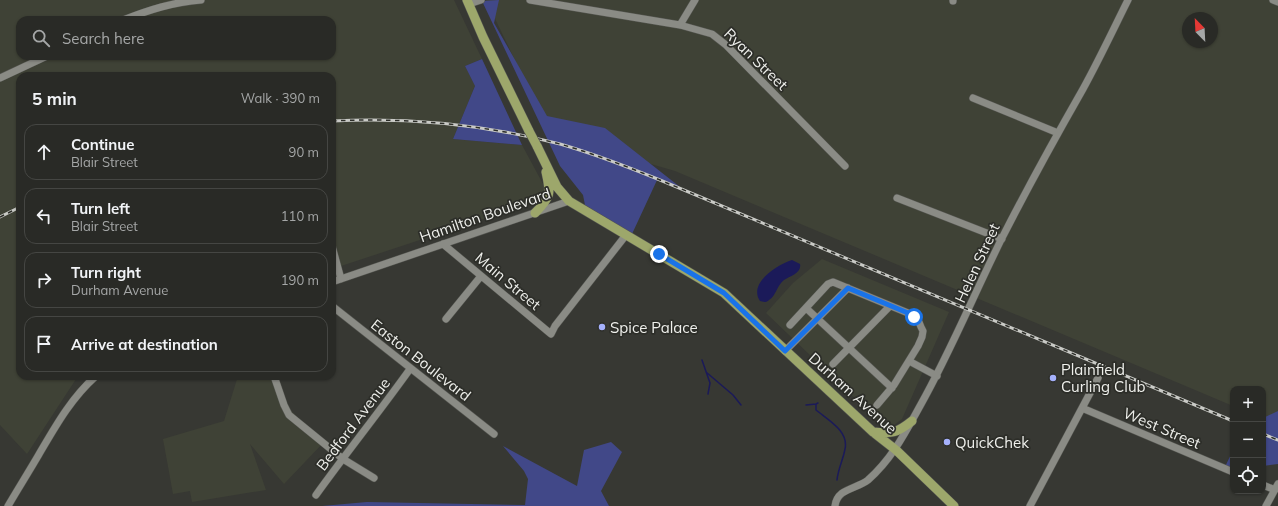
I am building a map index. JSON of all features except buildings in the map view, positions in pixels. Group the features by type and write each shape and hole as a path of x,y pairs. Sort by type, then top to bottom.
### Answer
{"main road":[{"name":"Hamilton Boulevard","path":"468,2 482,37 557,187 569,201"},
{"path":"535,213 545,203 549,196 549,186 543,159"},
{"name":"Durham Avenue","path":"569,201 724,293 785,351 874,432 896,450 954,506"},
{"path":"874,432 892,433 902,429 912,421"}],"street":[{"path":"135,16 182,1 201,0"},
{"path":"468,2 481,0"},
{"name":"Ryan Street","path":"530,0 680,25 712,34 726,45 845,166"},
{"path":"680,25 695,0"},
{"name":"Helen Street","path":"834,506 842,493 847,489 862,484 869,479 896,450 937,376 1002,238 1083,88 1128,0"},
{"path":"1273,0 1278,2"},
{"path":"0,78 38,60"},
{"path":"973,98 1058,133"},
{"path":"897,198 1002,238"},
{"name":"Hamilton Boulevard","path":"336,281 569,201"},
{"name":"Main Street","path":"443,244 551,334 555,326 626,235"},
{"path":"336,261 341,279"},
{"path":"446,319 481,276"},
{"path":"790,325 828,284 833,282 908,313 919,322 923,331 922,337 892,388 877,405"},
{"path":"785,351 848,288"},
{"path":"833,364 890,306"},
{"path":"806,308 892,388"},
{"name":"Easton Boulevard","path":"336,309 494,434"},
{"path":"909,361 937,376"},
{"name":"Bedford Avenue","path":"316,495 410,369"},
{"path":"1030,506 1098,378"},
{"path":"8,506 52,431 71,402 92,380"},
{"path":"275,380 289,415 343,459 374,478"},
{"name":"West Street","path":"1082,408 1230,471"},
{"path":"1266,485 1276,487 1266,506"}],"shaded area":[{"path":"0,0 454,0 482,59 465,66 475,86 453,139 522,145 550,197 336,268 336,72 16,72 16,380 75,380 27,454 0,425"},
{"path":"486,0 1278,0 1278,426 1266,420 1266,386 1230,386 1230,405 675,171 551,135"},
{"path":"499,0 494,23 547,116 605,128 680,187 658,178 632,234 585,205 583,195 560,166 482,1"},
{"path":"482,59 522,145 453,139 475,86 465,66"},
{"path":"822,259 949,312 902,419 894,425 889,426 880,422 766,313 793,283"},
{"path":"792,260 800,264 799,270 782,282 768,301 760,301 757,294 761,281 772,270"},
{"path":"237,380 279,380 285,404 315,435 324,442 284,484 250,444 266,490 192,502 190,491 173,494 163,439 224,421"},
{"path":"1278,411 1278,464 1266,466 1266,422 1266,417"},
{"path":"611,442 622,452 601,491 609,506 322,506 367,502 525,505 528,479 524,471 503,446 577,486 584,450"},
{"path":"1230,456 1230,469 1225,467"}],"waterway":[{"path":"702,360 710,383 708,394"},
{"path":"706,372 733,395 741,405"},
{"path":"806,405 818,403"},
{"path":"816,404 816,410 832,422 841,431 844,437 845,449 837,480"}],"railway":[{"path":"336,121 390,120 476,127 532,137 586,152 660,180 1230,420"},
{"path":"0,217 16,209"},
{"path":"1266,435 1278,440"}],"place":[{"name":"Spice Palace","path":"602,327"},
{"name":"Plainfield Curling Club","path":"1053,378"},
{"name":"QuickChek","path":"947,442"}],"route":[{"path":"659,254 724,293 785,351 848,288 908,313 914,317"}]}
